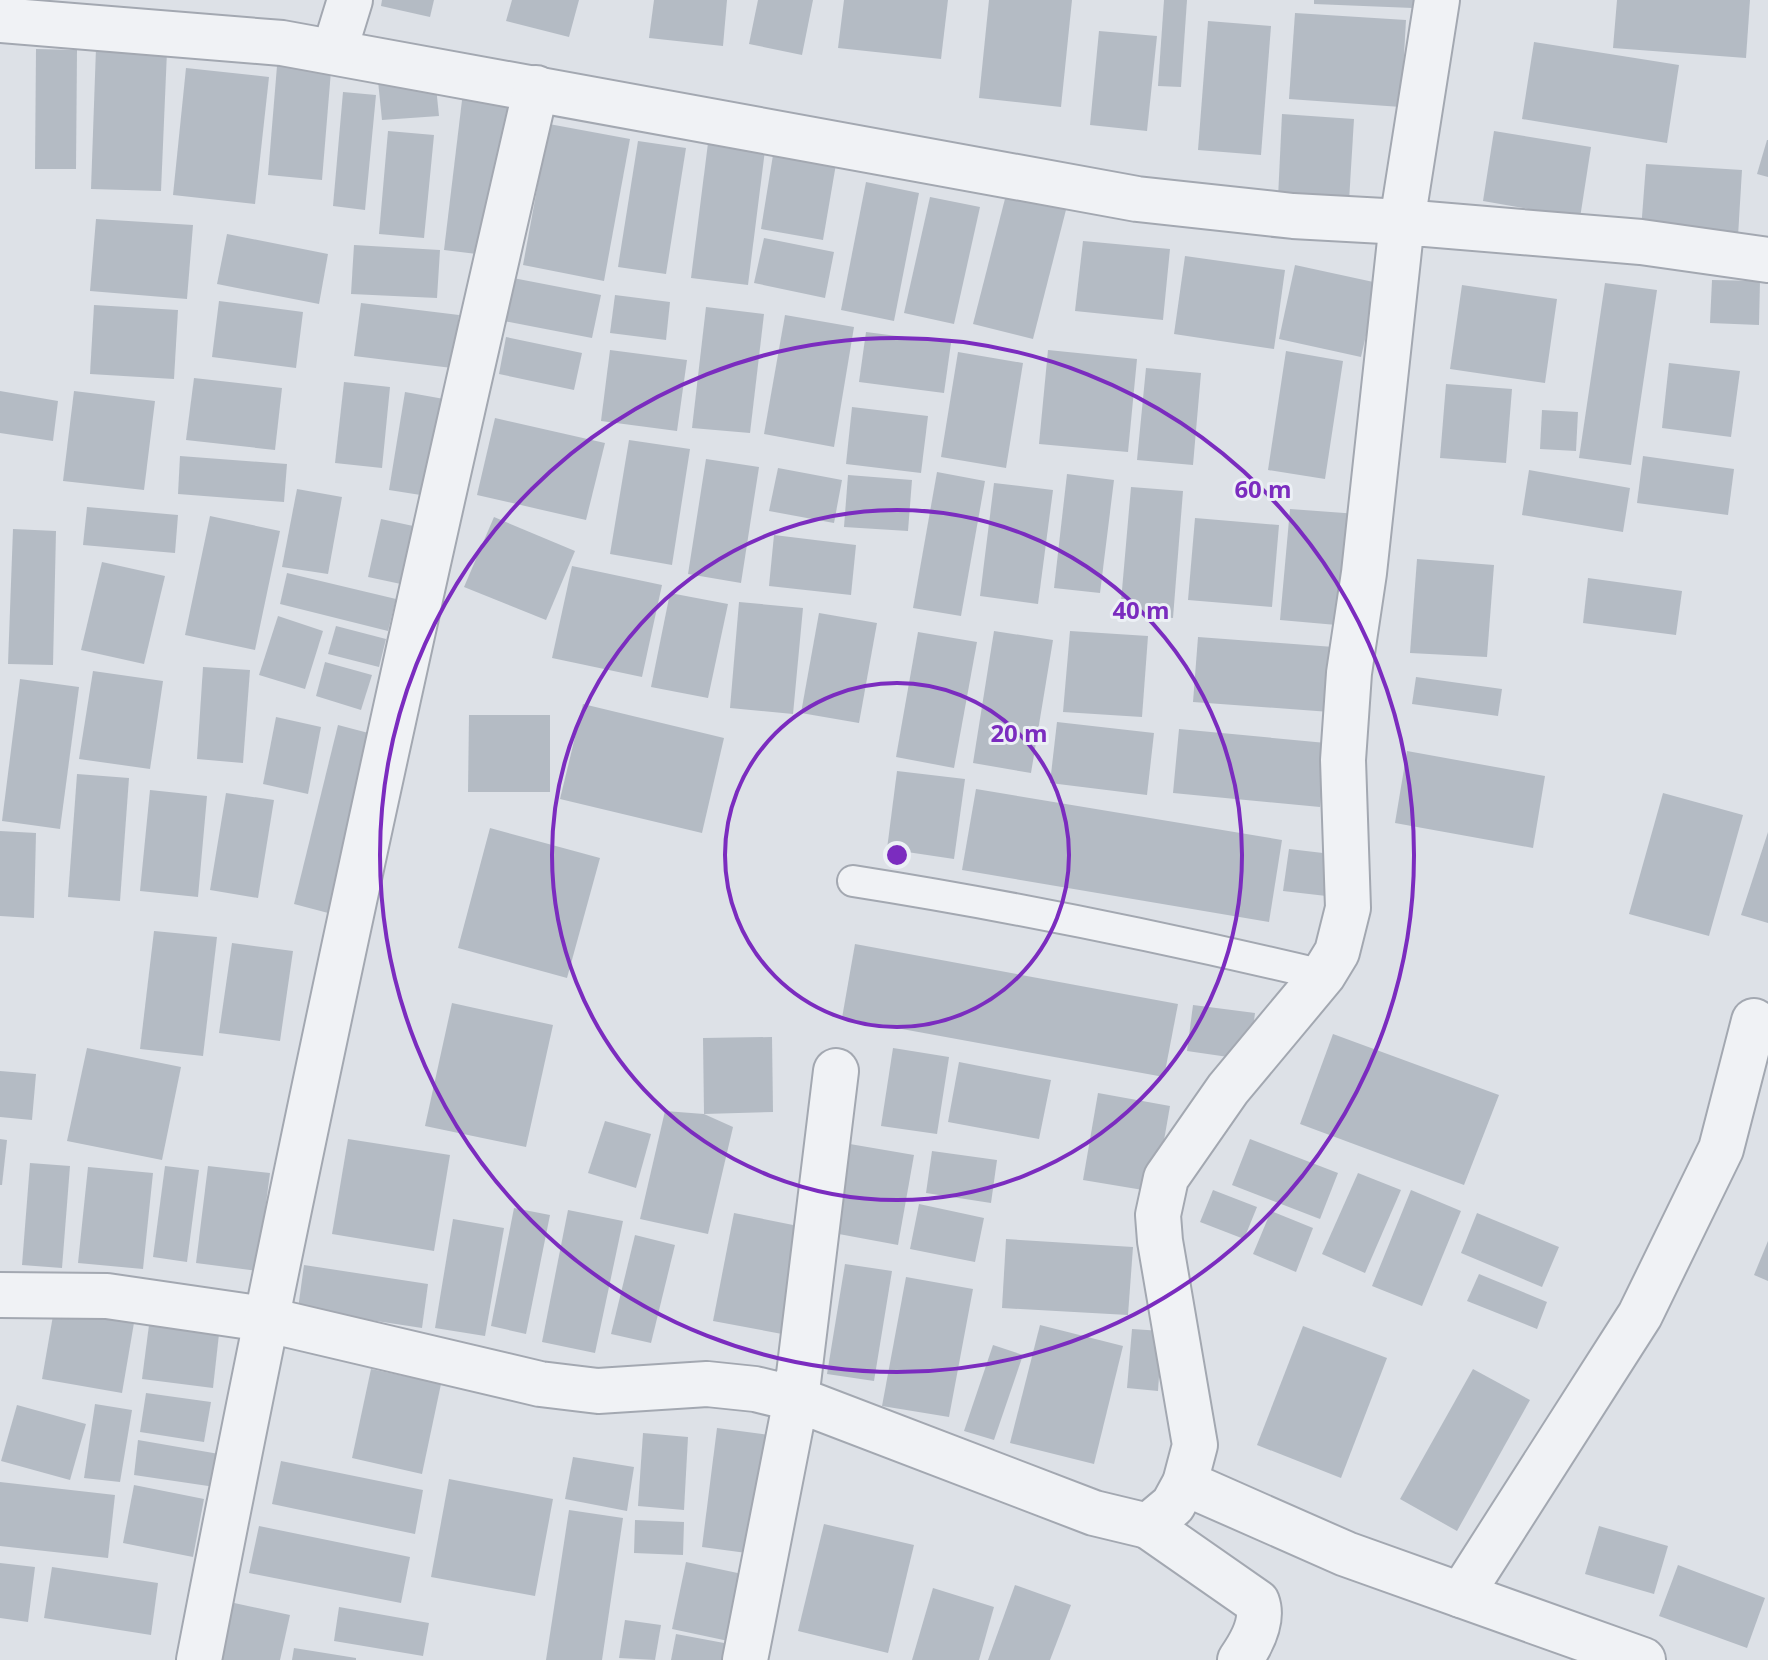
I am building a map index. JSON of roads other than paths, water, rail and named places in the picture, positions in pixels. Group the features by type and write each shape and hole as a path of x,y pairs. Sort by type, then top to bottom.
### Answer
{"street":[{"path":"334,52 350,0"},
{"path":"1148,1526 1173,1505 1185,1483 1195,1445 1160,1241 1160,1197 1175,1162 1228,1089 1323,975 1337,952 1348,908 1343,760 1349,673 1364,573 1402,222 1437,0"},
{"path":"0,20 282,43 1137,199 1293,216 1641,242 1768,260"},
{"path":"199,1660 264,1319 458,424 536,88"},
{"path":"1461,1595 1640,1315 1721,1149 1754,1021"},
{"path":"745,1660 796,1399 836,1071"},
{"path":"0,1295 107,1296 264,1319 540,1384 598,1391 707,1384 755,1389 796,1399 1094,1513 1148,1526 1257,1602 1259,1609 1255,1633 1240,1660"},
{"path":"1185,1483 1346,1554 1643,1660"}],"lane":[{"path":"853,881 1131,929 1323,975"}]}
